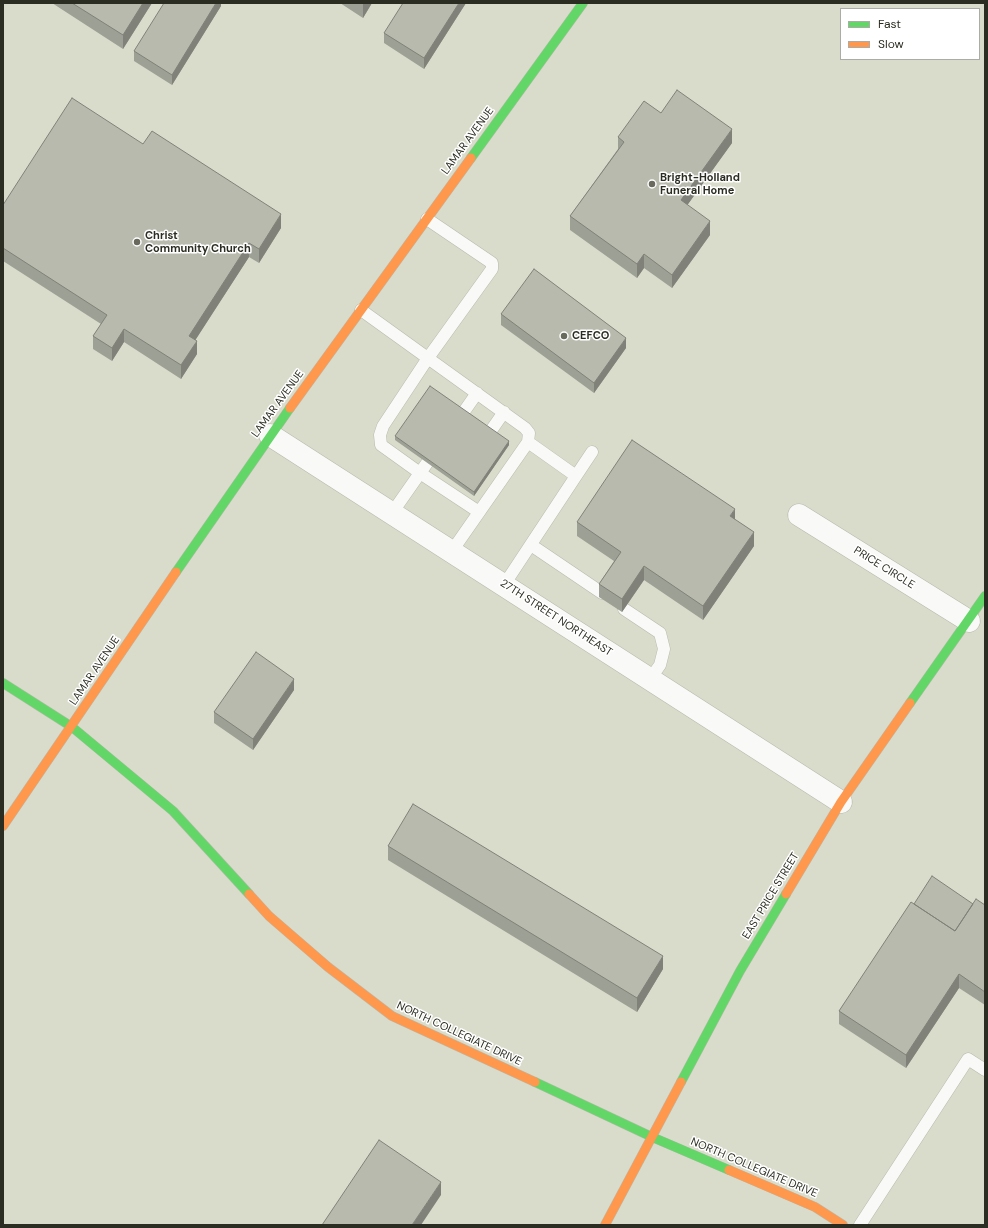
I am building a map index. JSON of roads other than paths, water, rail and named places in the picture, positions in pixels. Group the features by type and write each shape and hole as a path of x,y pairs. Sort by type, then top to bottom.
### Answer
{"main road":[{"name":"LAMAR AVENUE","path":"3,826 270,435 583,3"},
{"name":"EAST PRICE STREET","path":"606,1225 740,971 841,802 969,621 985,596"},
{"name":"NORTH COLLEGIATE DRIVE","path":"3,683 72,727 173,811 269,916 328,967 392,1016 652,1137 815,1207 843,1225"}],"street":[{"name":"27TH STREET NORTHEAST","path":"270,435 841,802"},
{"name":"PRICE CIRCLE","path":"798,515 969,621"}],"lane":[{"path":"427,219 492,263 492,269 428,358 383,426 380,435 381,445 420,473 453,488 479,512"},
{"path":"361,310 526,428 529,433 528,442 452,551"},
{"path":"463,413 477,393"},
{"path":"490,432 504,412"},
{"path":"528,442 576,476"},
{"path":"504,585 592,452"},
{"path":"392,513 427,463"},
{"path":"531,545 602,594"},
{"path":"624,609 660,633 664,650 660,665 650,679"},
{"path":"860,1225 968,1059 985,1070"}],"place":[{"name":"Bright-Holland Funeral Home","path":"652,184"},
{"name":"Christ Community Church","path":"137,242"},
{"name":"CEFCO","path":"564,336"}]}
